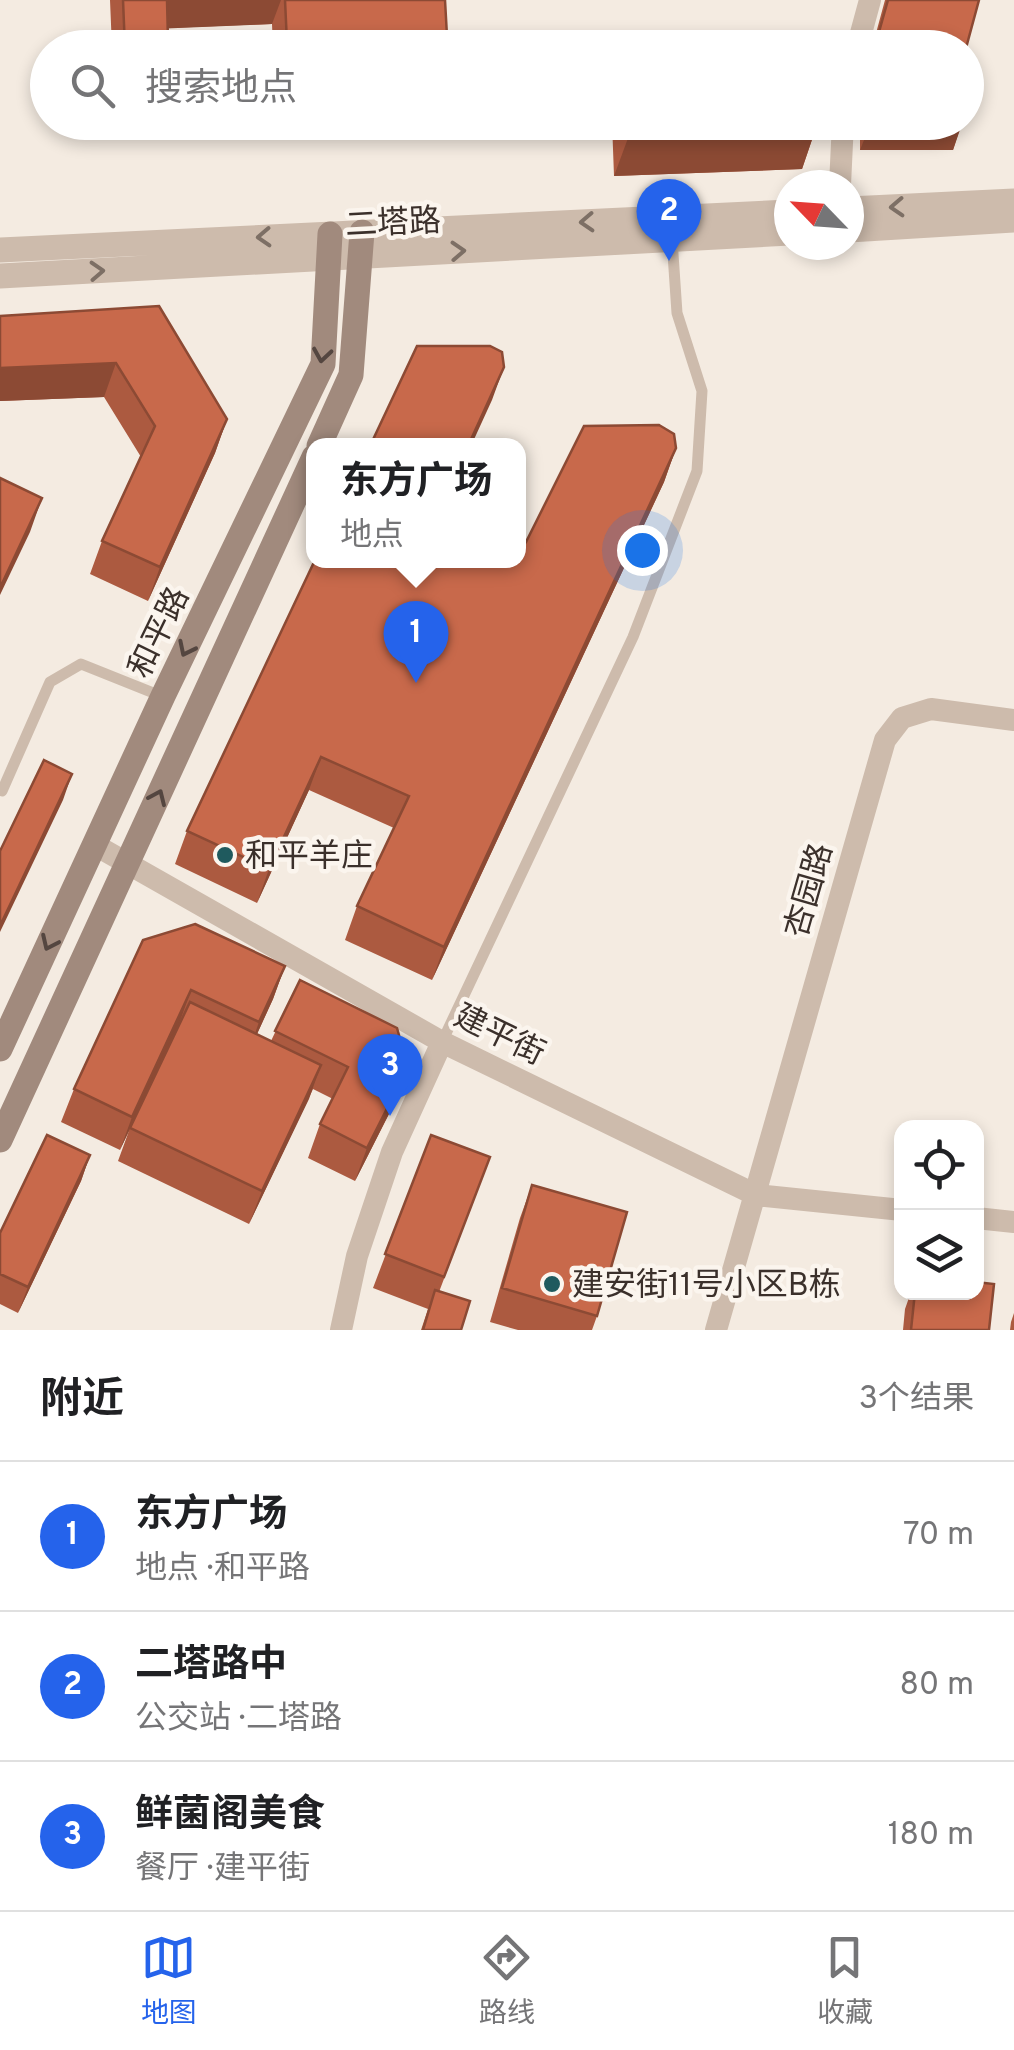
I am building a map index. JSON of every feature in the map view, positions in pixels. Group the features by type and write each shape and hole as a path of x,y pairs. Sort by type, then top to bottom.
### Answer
{"main road":[{"path":"323,438 351,374 361,244"},
{"name":"和平路","path":"0,1050 163,696 324,364 330,246"},
{"name":"和平路","path":"0,1140 306,475"}],"street":[{"path":"861,30 870,0"},
{"path":"840,170 841,140"},
{"path":"864,208 1014,201"},
{"name":"二塔路","path":"0,276 330,246 774,213"},
{"path":"864,229 1014,220"},
{"name":"二塔路","path":"361,244 774,234"},
{"name":"二塔路","path":"0,250 330,246"},
{"name":"杏园路","path":"716,1330 885,740 902,718 930,709 1014,720"},
{"name":"建平街","path":"95,845 442,1042 756,1195 894,1209"},
{"path":"341,1330 356,1256 392,1152 442,1042"},
{"path":"984,1219 1014,1222"}],"lane":[{"path":"442,1042 633,637 697,471 702,391 676,313 672,239"},
{"path":"2,791 50,682 80,664 163,696"}],"building":[{"path":"123,0 167,0 168,30 124,30"},
{"path":"285,0 445,0 447,30 286,30"},
{"path":"888,0 979,0 971,30 880,30"},
{"path":"159,306 227,419 160,567 102,541 155,426 116,363 0,368 0,316"},
{"path":"417,346 490,346 502,352 504,367 472,438 374,438"},
{"path":"659,425 674,434 676,448 444,947 357,906 409,796 321,757 269,869 187,831 311,568 526,568 526,542 584,426"},
{"path":"0,478 42,498 0,588"},
{"path":"44,760 72,774 0,926 0,851"},
{"path":"195,924 285,966 259,1022 191,990 132,1117 74,1089 143,940"},
{"path":"300,980 397,1028 408,1067 367,1148 320,1124 348,1067 275,1031"},
{"path":"190,1002 321,1065 262,1191 130,1128"},
{"path":"47,1135 90,1155 28,1287 0,1274 0,1233"},
{"path":"431,1135 490,1157 444,1277 385,1254"},
{"name":"建安街11号小区B栋","path":"532,1185 627,1212 597,1316 502,1288"},
{"path":"984,1283 994,1284 989,1330 911,1330 914,1300 984,1300"},
{"path":"435,1290 470,1301 461,1330 423,1330"}],"place":[{"name":"二塔路中","path":"669,261"},
{"name":"东方广场","path":"416,683"},
{"name":"和平羊庄","path":"225,855"},
{"name":"鲜菌阁美食","path":"390,1116"},
{"name":"建安街11号小区B栋","path":"552,1284"}]}
